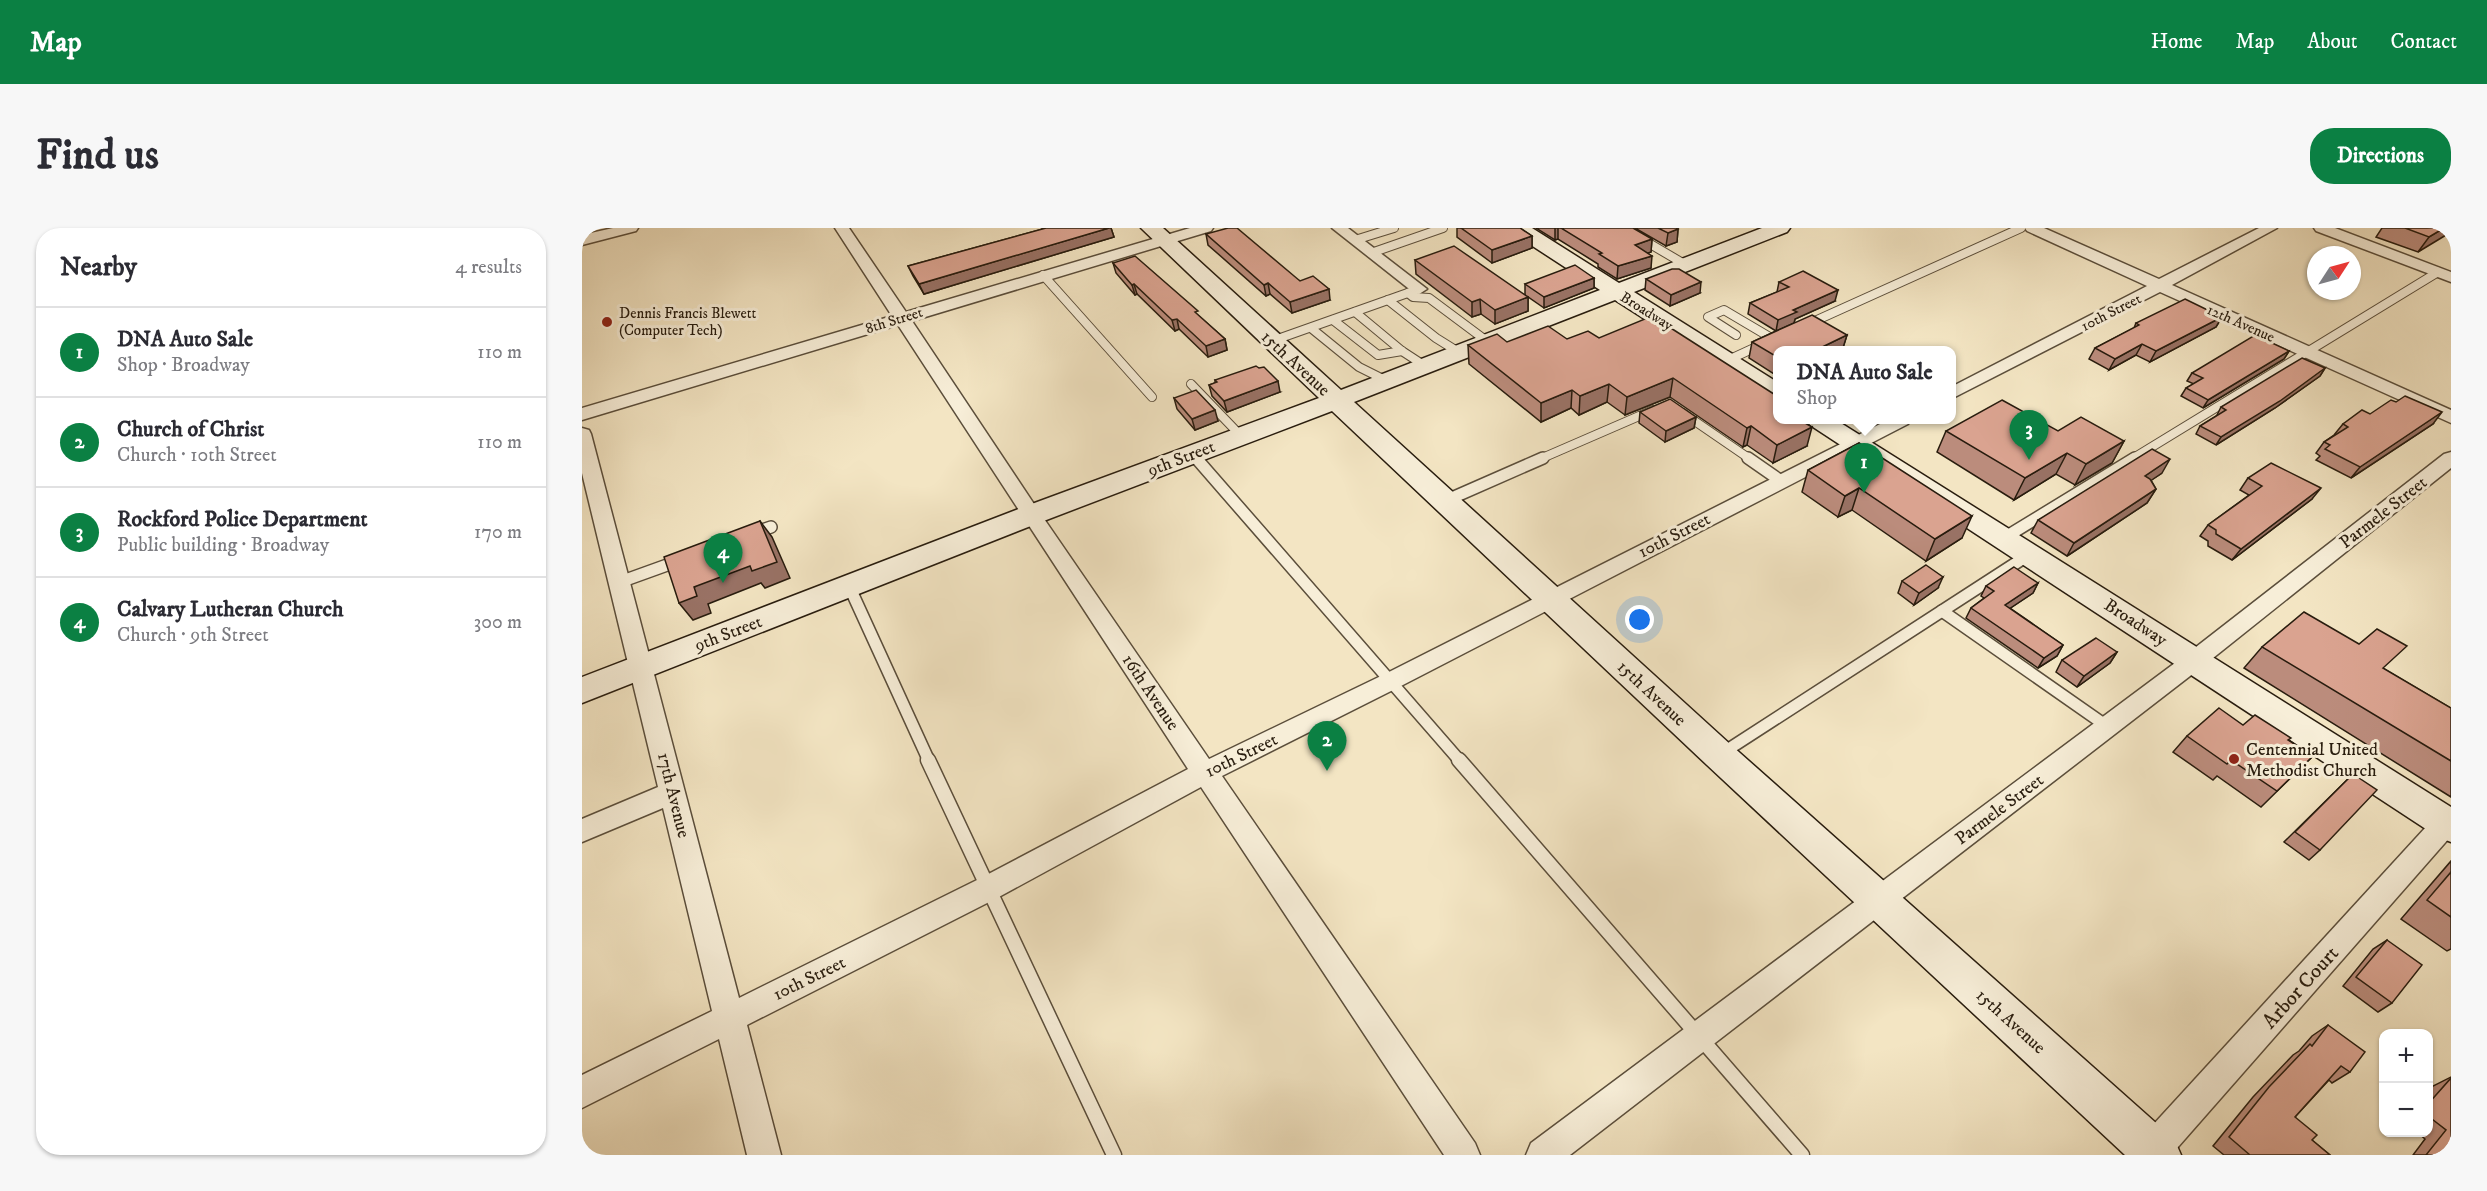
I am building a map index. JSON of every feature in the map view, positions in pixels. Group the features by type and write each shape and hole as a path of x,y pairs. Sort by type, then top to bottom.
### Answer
{"street":[{"path":"582,240 631,228"},
{"name":"16th Avenue","path":"842,228 1030,515 1463,1155"},
{"name":"8th Street","path":"582,414 1043,276 1157,234 1206,228"},
{"path":"1339,228 1413,291"},
{"name":"Broadway","path":"1518,228 1773,390"},
{"name":"9th Street","path":"582,690 1030,515 1335,401 1780,228"},
{"name":"12th Avenue","path":"2032,228 2451,417"},
{"name":"10th Street","path":"1956,391 2270,228"},
{"path":"2321,228 2444,274"},
{"name":"15th Avenue","path":"1157,234 1719,755 2156,1153"},
{"name":"Broadway","path":"1826,424 2449,821"},
{"name":"10th Street","path":"582,1092 987,889 1206,772 1391,681 1893,424"},
{"name":"17th Avenue","path":"582,434 764,1155"},
{"name":"Parmele Street","path":"1543,1155 2108,727 2451,458"},
{"path":"582,831 673,792"},
{"name":"Arbor Court","path":"2156,1153 2449,821"}],"lane":[{"path":"1355,240 1394,228"},
{"path":"1371,253 1443,228"},
{"path":"1623,228 1686,265"},
{"path":"1795,330 2021,228"},
{"path":"2004,538 2307,352 2444,274"},
{"path":"1043,276 1152,397"},
{"path":"1272,341 1413,291 1413,297 1429,298 1488,342"},
{"path":"1388,300 1436,338 1460,353"},
{"path":"1736,335 1708,317 1724,310 1773,339"},
{"path":"1355,312 1402,351 1425,366"},
{"path":"1333,320 1378,355 1402,351"},
{"path":"1311,328 1359,367 1387,381"},
{"path":"1726,361 1784,334"},
{"path":"1191,384 1241,436"},
{"path":"1445,501 1658,407"},
{"path":"1678,409 1781,481"},
{"path":"1193,454 1802,1155"},
{"path":"738,539 771,527"},
{"path":"1719,755 2030,554"},
{"path":"620,582 695,555"},
{"path":"849,586 987,889 1114,1155"},
{"path":"1942,611 2108,727"}],"building":[{"path":"1046,228 1109,228 919,284 908,266"},
{"path":"1237,228 1300,281 1313,276 1329,289 1290,302 1268,283 1264,285 1206,234"},
{"path":"1461,228 1520,228 1532,236 1492,250"},
{"path":"1561,228 1633,228 1652,239 1635,245 1652,256 1618,266 1599,254 1602,253"},
{"path":"1658,228 1676,228 1678,229 1668,233"},
{"path":"2405,228 2444,228 2429,237"},
{"path":"1454,246 1528,297 1495,310 1480,299 1472,302 1415,260"},
{"path":"1135,256 1198,311 1195,312 1225,339 1206,346 1177,319 1172,320 1134,284 1132,285 1113,263"},
{"path":"1575,265 1594,278 1544,297 1525,284"},
{"path":"1672,269 1679,269 1701,282 1671,295 1646,279"},
{"path":"1803,271 1838,290 1793,310 1797,312 1778,320 1750,303 1789,287 1779,282"},
{"path":"2185,299 2222,317 2156,351 2142,344 2115,359 2095,348 2139,325 2136,323"},
{"path":"1812,315 1847,335 1824,346 1773,346 1773,355 1752,342"},
{"path":"1652,316 1773,393 1773,424 1807,424 1812,427 1777,445 1751,426 1747,428 1673,378 1627,397 1609,384 1580,396 1572,390 1541,403 1468,345 1497,334 1507,342 1548,326 1567,339 1588,331 1599,338"},
{"path":"2255,335 2289,351 2208,400 2186,388 2203,378 2192,373"},
{"path":"2302,358 2325,368 2280,401 2221,437 2200,426 2226,410 2221,407"},
{"path":"1256,366 1264,367 1278,381 1224,401 1209,385 1217,382 1215,380"},
{"path":"1196,390 1215,410 1192,419 1174,398"},
{"path":"2405,396 2442,412 2360,467 2325,449 2330,445 2324,442 2348,427 2343,424 2362,410 2370,414 2391,400 2396,402"},
{"path":"1670,399 1696,417 1666,431 1640,412"},
{"path":"2002,400 2058,431 2081,417 2124,441 2086,464 2067,453 2025,478 1946,431"},
{"path":"1859,443 1972,516 1935,539 1859,488 1845,496 1808,470"},
{"path":"2152,449 2170,459 2145,476 2150,479 2156,489 2074,543 2038,520"},
{"path":"2271,463 2321,488 2241,549 2216,534 2216,530 2208,525 2262,486 2248,478"},
{"path":"760,521 777,562 752,571 750,566 694,587 697,596 679,603 664,557"},
{"path":"1926,565 1943,577 1919,593 1902,581"},
{"path":"2014,567 2038,583 2005,605 2063,645 2044,658 1971,608 1994,591 1986,586"},
{"path":"2304,612 2359,644 2377,629 2407,646 2383,668 2451,708 2451,761 2262,647"},
{"path":"2096,638 2117,652 2084,676 2062,660"},
{"path":"2219,708 2243,725 2255,715 2291,738 2288,740 2313,756 2277,791 2231,760 2227,764 2187,736"},
{"path":"2353,774 2377,790 2320,850 2295,832"},
{"path":"2451,872 2451,917 2427,900"},
{"path":"2387,940 2422,965 2392,1003 2356,977"},
{"path":"2328,1025 2365,1052 2350,1072 2341,1066 2295,1117 2317,1135 2312,1140 2330,1155 2250,1155 2229,1137 2269,1087 2310,1044 2312,1046"},
{"path":"2451,1078 2451,1155 2426,1155 2446,1130 2433,1120 2433,1098"}],"place":[{"name":"Dennis Francis Blewett (Computer Tech)","path":"607,322"},
{"name":"Rockford Police Department","path":"2029,460"},
{"name":"DNA Auto Sale","path":"1864,493"},
{"name":"Calvary Lutheran Church","path":"723,583"},
{"name":"Centennial United Methodist Church","path":"2234,759"},
{"name":"Church of Christ","path":"1327,771"}]}
